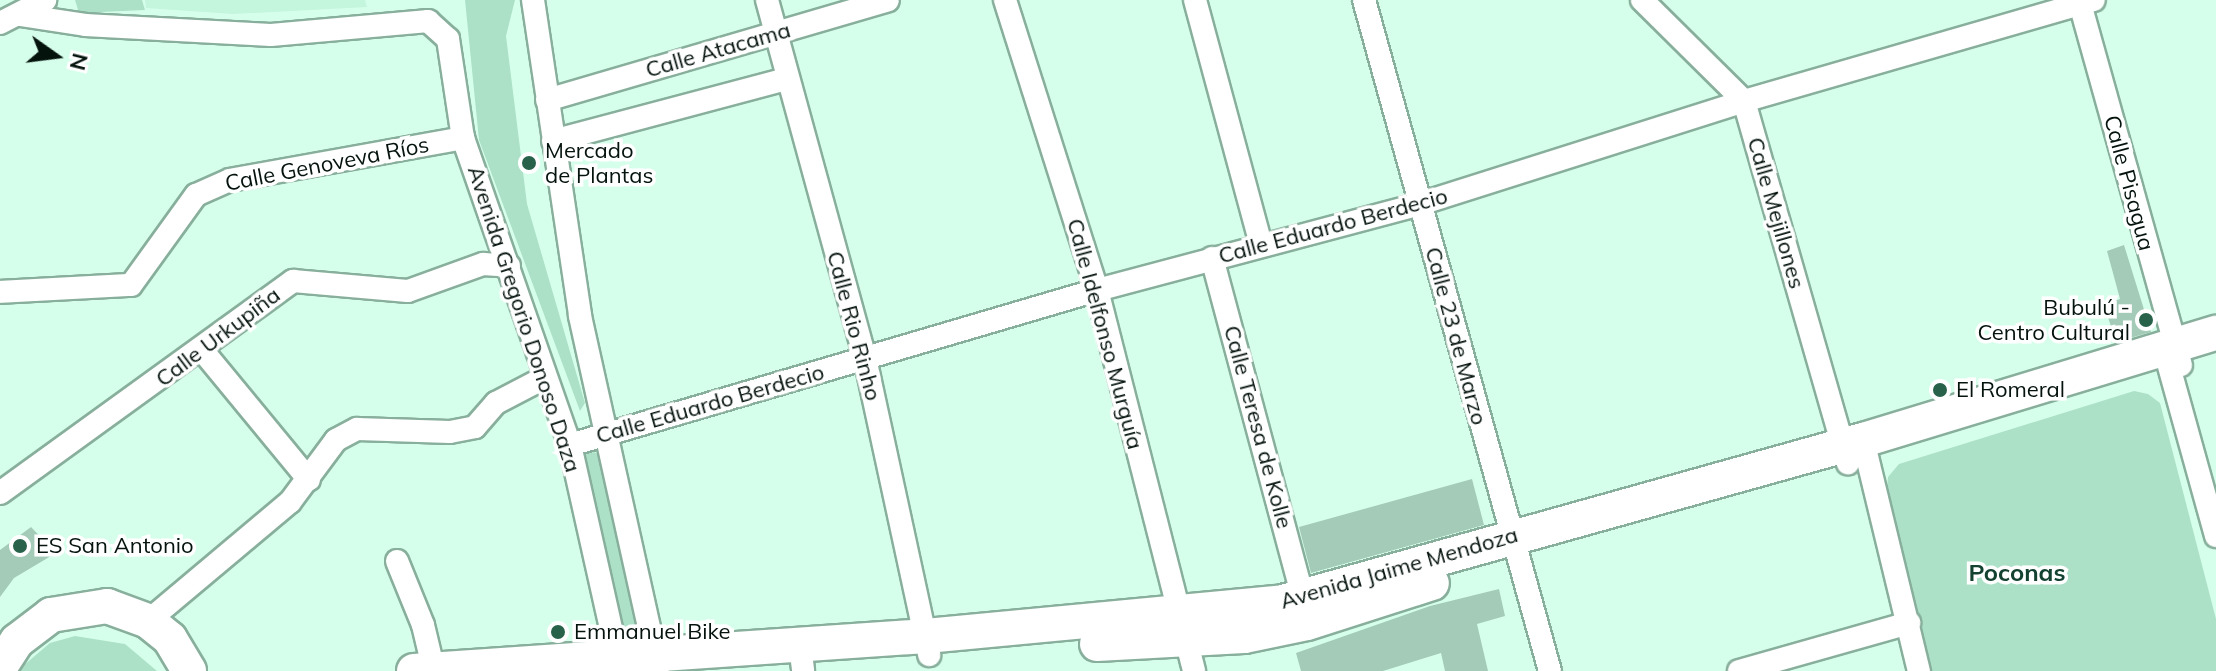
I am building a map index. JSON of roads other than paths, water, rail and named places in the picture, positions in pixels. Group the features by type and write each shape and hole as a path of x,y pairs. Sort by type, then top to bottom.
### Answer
{"main road":[{"name":"Avenida Jaime Mendoza","path":"1187,642 1303,597 1512,546 1855,452 2172,357 2216,333"},
{"name":"Avenida Jaime Mendoza","path":"2172,357 2216,355"},
{"name":"Avenida Jaime Mendoza","path":"741,671 927,646 1187,642 1244,636 1307,623 1512,546"},
{"path":"6,647 51,615 85,606 107,606 148,621 170,639 189,671"},
{"name":"Avenida Jaime Mendoza","path":"427,670 618,662 802,661"}],"street":[{"path":"10,19 45,0"},
{"name":"Avenida Gregorio Donoso Daza","path":"533,0 580,316 609,433 657,663"},
{"name":"Calle Rio Rinho","path":"767,0 786,79 865,358 927,646"},
{"name":"Calle Atacama","path":"547,100 888,0"},
{"name":"Calle Idelfonso Murguía","path":"1005,0 1097,290 1187,642"},
{"path":"1195,0 1261,244"},
{"name":"Calle 23 de Marzo","path":"1364,0 1512,546 1550,671"},
{"name":"Calle Mejillones","path":"1642,0 1744,101 1909,623 1919,671"},
{"name":"Calle Eduardo Berdecio","path":"570,445 1097,290 1420,204 1744,101 2084,1"},
{"name":"Calle Pisagua","path":"2084,1 2216,536"},
{"name":"Avenida Gregorio Donoso Daza","path":"10,19 271,35 428,21 448,39 463,138 509,266 544,378 570,445 618,662"},
{"name":"Calle Atacama","path":"553,141 786,79"},
{"name":"Calle Genoveva Ríos","path":"0,292 131,285 196,195 219,185 463,138"},
{"name":"Calle Teresa de Kolle","path":"1212,258 1303,597"},
{"name":"Calle Urkupiña","path":"0,493 202,350 293,281 408,291 483,264 509,266"},
{"path":"202,350 309,480"},
{"path":"148,621 309,480 336,440 357,429 450,432 475,427 496,403 544,378"},
{"path":"397,561 419,613 427,670"},
{"path":"1739,671 1909,623"}],"place":[{"name":"Mercado de Plantas","path":"529,163"},
{"name":"Bubulú - Centro Cultural","path":"2146,320"},
{"name":"El Romeral","path":"1940,390"},
{"name":"ES San Antonio","path":"20,546"},
{"name":"Emmanuel Bike","path":"558,632"}],"district":[{"name":"Poconas","path":"2017,573"}]}
